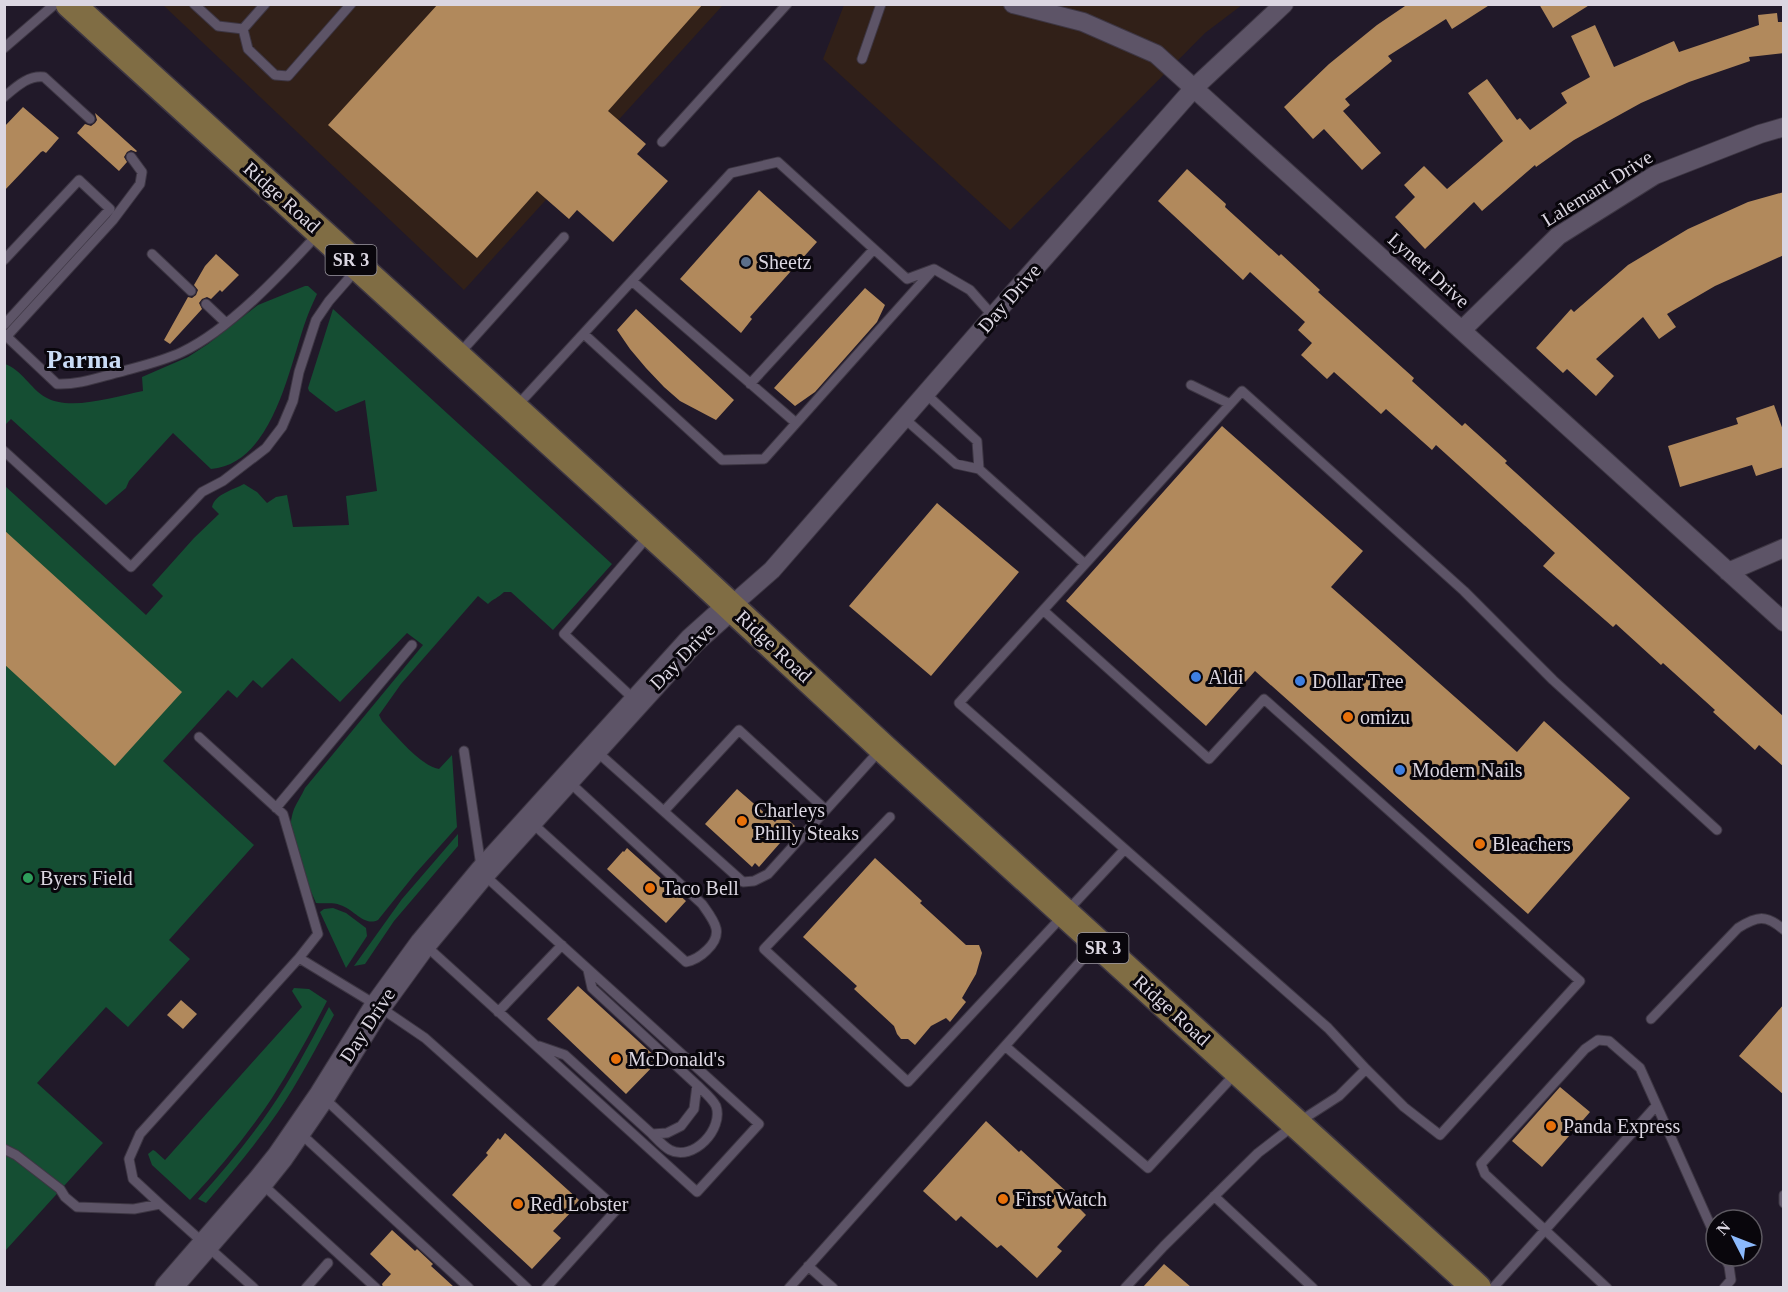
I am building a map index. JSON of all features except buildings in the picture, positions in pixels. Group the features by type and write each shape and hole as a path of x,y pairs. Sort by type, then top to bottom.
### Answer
{"main road":[{"name":"Ridge Road","path":"70,4 731,606 883,748 1477,1287"}],"street":[{"name":"Day Drive","path":"168,1287 260,1182 322,1096 378,1006 423,944 482,873 692,641 772,570 1194,88 1284,4"},
{"name":"Lynett Drive","path":"1018,5 1083,22 1156,54 1784,622"},
{"name":"Lalemant Drive","path":"1462,330 1558,236 1655,175 1760,134 1784,127"},
{"path":"1728,572 1784,548"}],"lane":[{"path":"4,48 55,4"},
{"path":"194,4 218,26 243,29"},
{"path":"243,29 265,4"},
{"path":"243,29 248,49 275,75 288,76 351,4"},
{"path":"662,142 787,4"},
{"path":"862,59 881,4"},
{"path":"4,97 32,77 44,77 90,119"},
{"path":"131,157 142,172 142,178 134,192 113,220 6,335 57,384 101,377 180,353 226,323 290,264 320,231"},
{"path":"515,409 731,173 778,162 907,279 934,269"},
{"path":"4,260 79,180 110,210 4,325"},
{"path":"457,356 564,237"},
{"path":"750,384 874,249"},
{"path":"152,254 191,291"},
{"path":"4,451 131,567 202,492 223,481 266,448 282,427 293,401 299,372 316,320 329,300 359,267"},
{"path":"934,269 970,290 993,316"},
{"path":"584,334 722,460 764,459 934,269"},
{"path":"632,281 796,423"},
{"path":"206,304 226,323"},
{"path":"1191,385 1230,404"},
{"path":"1044,611 1209,759 1264,699 1580,981 1440,1135 1404,1107 1328,1028 959,703 1230,404 1242,391 1464,591 1553,680 1717,830"},
{"path":"926,394 977,441 979,469"},
{"path":"905,419 956,464 979,469 1085,564"},
{"path":"638,702 564,634 651,533"},
{"path":"276,808 412,645"},
{"path":"664,811 739,730 826,810"},
{"path":"199,737 284,814 318,934 140,1134 129,1159 133,1179 254,1287"},
{"path":"595,750 743,882 754,881 768,874 883,748"},
{"path":"423,944 697,1192 759,1124 482,873 464,751"},
{"path":"530,821 687,962 703,954 716,940 713,919 702,904 566,780"},
{"path":"890,817 764,950 908,1082 1124,850"},
{"path":"1651,1019 1738,928 1753,918 1766,918 1784,930"},
{"path":"789,1287 1097,942"},
{"path":"498,1012 562,945"},
{"path":"299,958 378,1006 425,1038 617,1209 546,1287"},
{"path":"534,1045 565,1055 671,1150 691,1151 714,1128 717,1117 716,1107 711,1098 592,988 588,969"},
{"path":"1607,1287 1485,1174 1481,1164 1585,1048 1598,1040 1609,1041 1640,1068 1704,1212"},
{"path":"1005,1046 1148,1168 1239,1070"},
{"path":"1125,1287 1258,1153 1297,1123 1339,1096 1366,1069"},
{"path":"652,1134 667,1133 681,1126 694,1109 697,1085"},
{"path":"322,1096 527,1287"},
{"path":"1493,1287 1656,1106"},
{"path":"298,1131 469,1287"},
{"path":"4,1149 16,1155 60,1189 65,1197 77,1207 134,1209 160,1204"},
{"path":"260,1182 376,1287"},
{"path":"1784,1194 1784,1203"},
{"path":"1214,1196 1312,1287"},
{"path":"306,1287 328,1263"},
{"path":"808,1266 833,1287"},
{"path":"1724,1287 1731,1280 1729,1268"}],"shaded area":[{"path":"163,5 723,5 464,290"},
{"path":"844,5 1242,5 1205,33 1010,230 823,59"}],"green space":[{"path":"305,286 317,294 307,317 285,386 264,432 250,450 232,463 211,469 173,433 129,481 126,488 106,505 11,419 5,425 5,364 16,370 45,397 55,401 93,402 143,391 142,377 188,357 258,305"},
{"path":"333,309 612,564 553,630 511,592 504,592 488,604 478,596 401,684 379,715 409,749 431,766 439,769 452,755 457,827 378,920 368,921 337,904 316,903 296,858 291,821 294,809 305,788 423,645 407,633 340,702 292,658 262,688 253,680 237,698 228,690 163,761 254,845 169,940 190,959 128,1027 106,1007 37,1083 103,1143 5,1251 5,486 146,615 163,596 152,585 219,514 212,507 217,499 244,484 257,492 267,503 276,497 287,495 293,527 349,525 346,496 377,491 365,400 336,412 308,388"},
{"path":"458,834 458,846 394,921 365,964 354,966 402,899"},
{"path":"333,908 346,913 366,928 367,936 346,968 320,912"},
{"path":"294,988 309,989 327,1001 294,1062 263,1111 190,1200 152,1165 148,1154 153,1150 165,1160 302,1007 292,991"},
{"path":"329,1007 334,1015 278,1112 206,1203 198,1199 236,1155 271,1108"}],"place":[{"name":"Sheetz","path":"746,262"},
{"name":"Aldi","path":"1196,677"},
{"name":"Dollar Tree","path":"1300,681"},
{"name":"omizu","path":"1348,717"},
{"name":"Modern Nails","path":"1400,770"},
{"name":"Charleys Philly Steaks","path":"742,821"},
{"name":"Bleachers","path":"1480,844"},
{"name":"Byers Field","path":"28,878"},
{"name":"Taco Bell","path":"650,888"},
{"name":"McDonald's","path":"616,1059"},
{"name":"Panda Express","path":"1551,1126"},
{"name":"First Watch","path":"1003,1199"},
{"name":"Red Lobster","path":"518,1204"}],"district":[{"name":"Parma","path":"84,359"}]}
